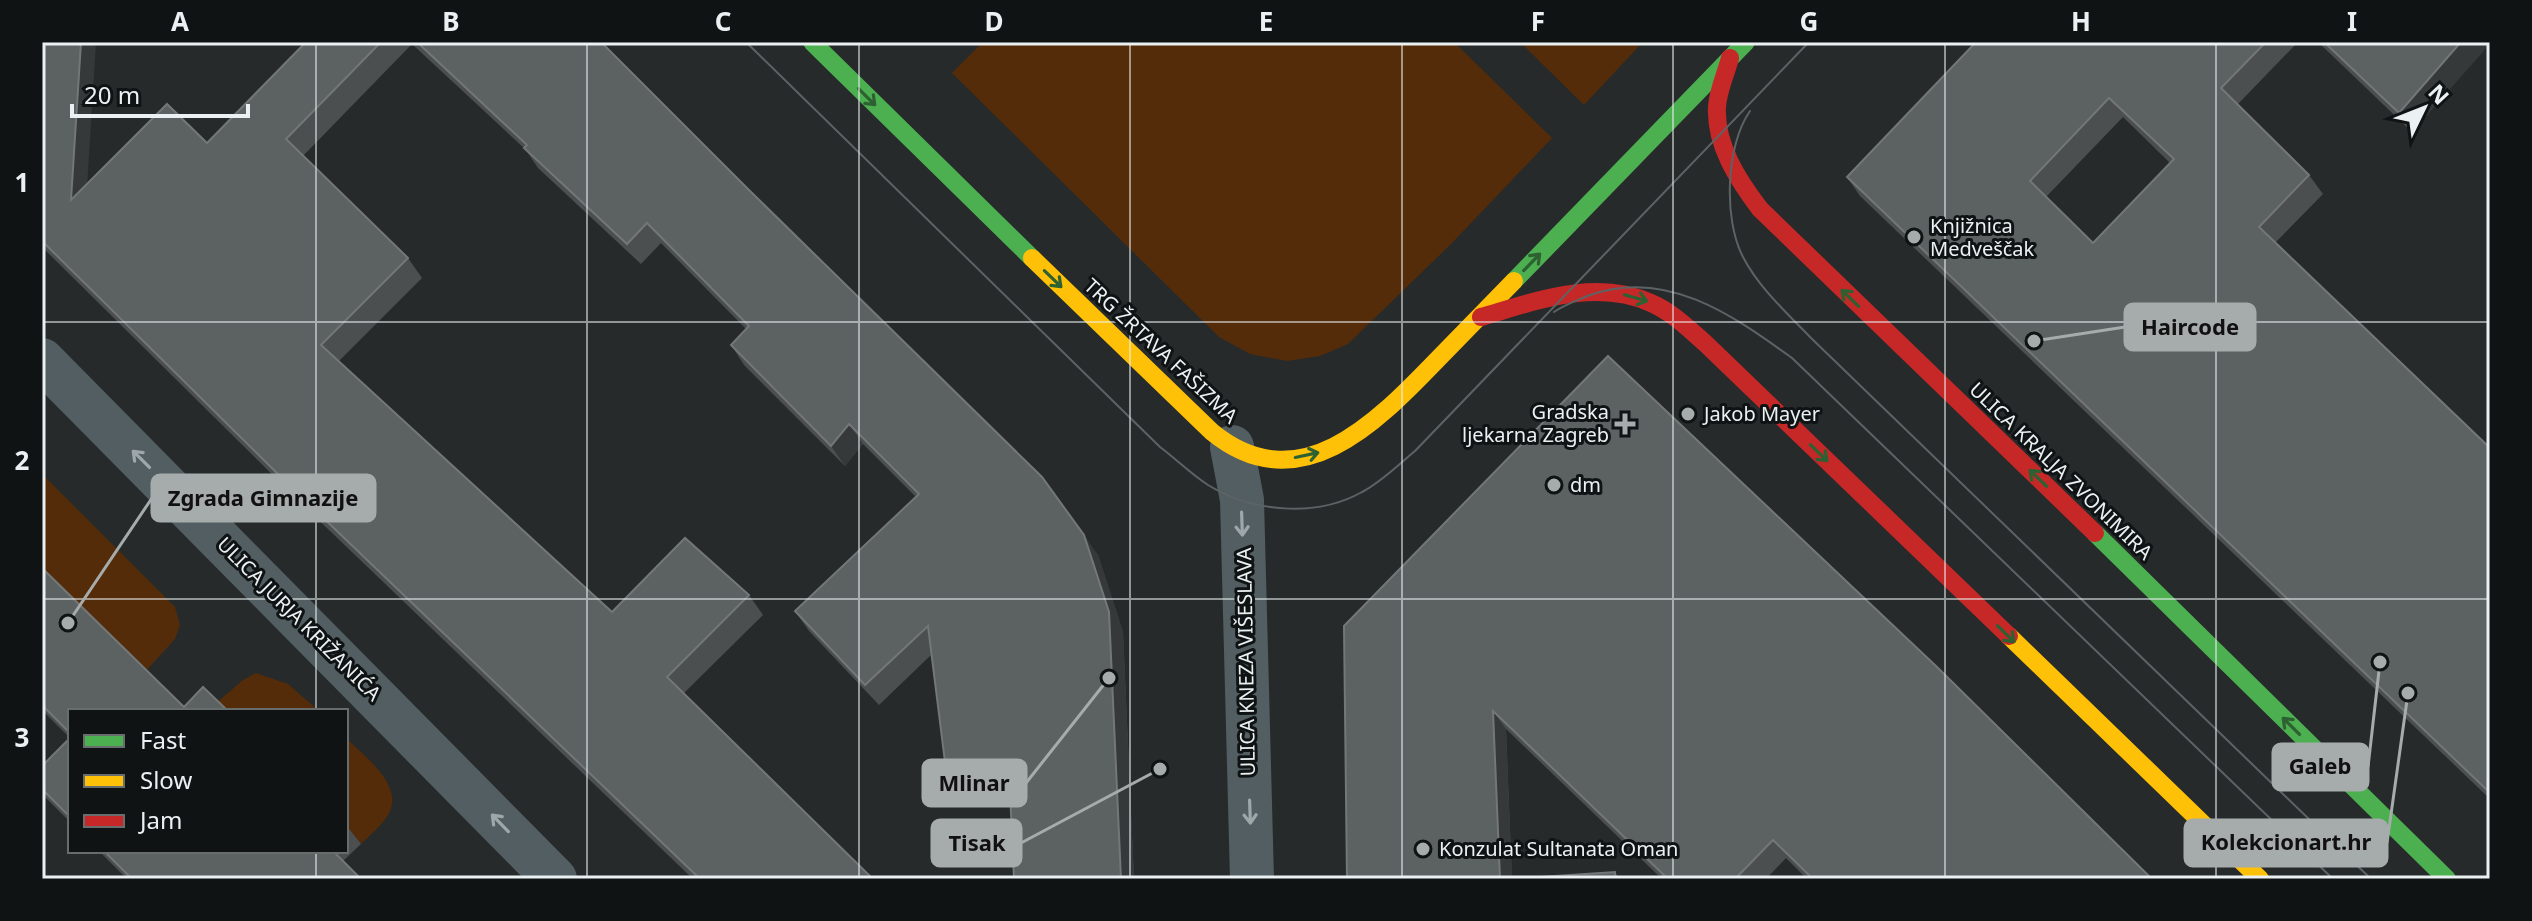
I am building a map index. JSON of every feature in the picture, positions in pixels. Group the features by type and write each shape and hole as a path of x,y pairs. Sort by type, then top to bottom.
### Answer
{"main road":[{"name":"TRG ŽRTAVA FAŠIZMA","path":"812,42 1184,406 1232,447 1266,460 1319,453 1343,443 1368,426 1399,399 1746,42"},
{"name":"ULICA KRALJA ZVONIMIRA","path":"1730,58 1717,106 1721,134 1742,187 1760,209 2447,879"},
{"path":"1478,318 1564,295 1599,292 1622,294 1649,302 1673,317 1706,344 2260,879"}],"street":[{"name":"ULICA JURJA KRIŽANIĆA","path":"42,360 555,879"},
{"name":"ULICA KNEZA VIŠESLAVA","path":"1232,447 1242,500 1252,879"}],"shaded area":[{"path":"983,42 1454,42 1552,138 1451,244 1348,344 1320,356 1287,361 1250,354 1219,337 952,73"},
{"path":"1520,42 1643,42 1584,105"},
{"path":"42,474 175,607 180,625 175,639 144,673 42,573"},
{"path":"256,673 288,684 317,709 220,709 215,704"},
{"path":"348,740 379,770 391,790 390,811 385,820 361,844 348,832"}],"building":[{"path":"42,42 81,42 71,200 167,104 207,143 306,42 381,42 286,139 408,258 321,345 612,612 685,538 749,595 667,677 873,879 700,879 292,488 42,241"},
{"path":"417,42 601,42 1042,477 1084,535 1109,612 1121,879 1014,879 1011,765 946,770 928,626 865,685 795,611 919,494 849,424 831,446 731,345 749,326 647,223 627,244"},
{"path":"1976,42 2266,42 2221,88 2309,175 2259,227 2490,448 2490,793 1847,177","holes":["2109,98 2174,159 2093,243 2030,181"]},
{"path":"2324,42 2461,42 2399,113"},
{"path":"1608,356 1936,666 2152,879 1813,879 1773,840 1735,879 1668,879 1493,711 1500,879 1347,879 1344,626"},
{"path":"42,568 184,707 203,687 226,709 68,709 68,731 42,705"},
{"path":"68,740 68,815 42,789 42,766"},
{"path":"106,853 335,853 361,879 132,879"},
{"path":"1615,872 1615,879 1507,879"}],"tram line":[{"path":"746,42 1160,447 1202,481 1225,494 1264,506 1284,508 1325,506 1344,500 1376,483 1415,451 1809,42"},
{"path":"1750,111 1736,143 1730,203 1732,223 1743,257 1765,290 2371,879"},
{"path":"1554,312 1587,296 1616,289 1643,287 1670,291 1721,311 1792,358 2333,879"}],"traffic: fast":[{"path":"812,42 1032,258"},
{"path":"1514,281 1746,42"},
{"path":"2095,533 2447,879"}],"traffic: slow":[{"path":"1032,258 1212,432 1244,452 1275,460 1305,457 1334,446 1362,429 1413,385 1514,281"},
{"path":"2009,636 2260,879"}],"traffic: jam":[{"path":"1730,58 1720,88 1717,121 1724,148 1736,174 1760,209 2095,533"},
{"path":"1481,317 1544,299 1588,292 1630,296 1666,311 1706,344 2009,636"}],"place":[{"name":"Knjižnica Medveščak","path":"1914,237"},
{"name":"Haircode","path":"2034,341"},
{"name":"Jakob Mayer","path":"1688,414"},
{"name":"Gradska ljekarna Zagreb","path":"1625,424"},
{"name":"dm","path":"1554,485"},
{"name":"Zgrada Gimnazije","path":"68,623"},
{"name":"Galeb","path":"2380,662"},
{"name":"Mlinar","path":"1109,678"},
{"name":"Kolekcionart.hr","path":"2408,693"},
{"name":"Tisak","path":"1160,769"},
{"name":"Konzulat Sultanata Oman","path":"1423,849"}]}
